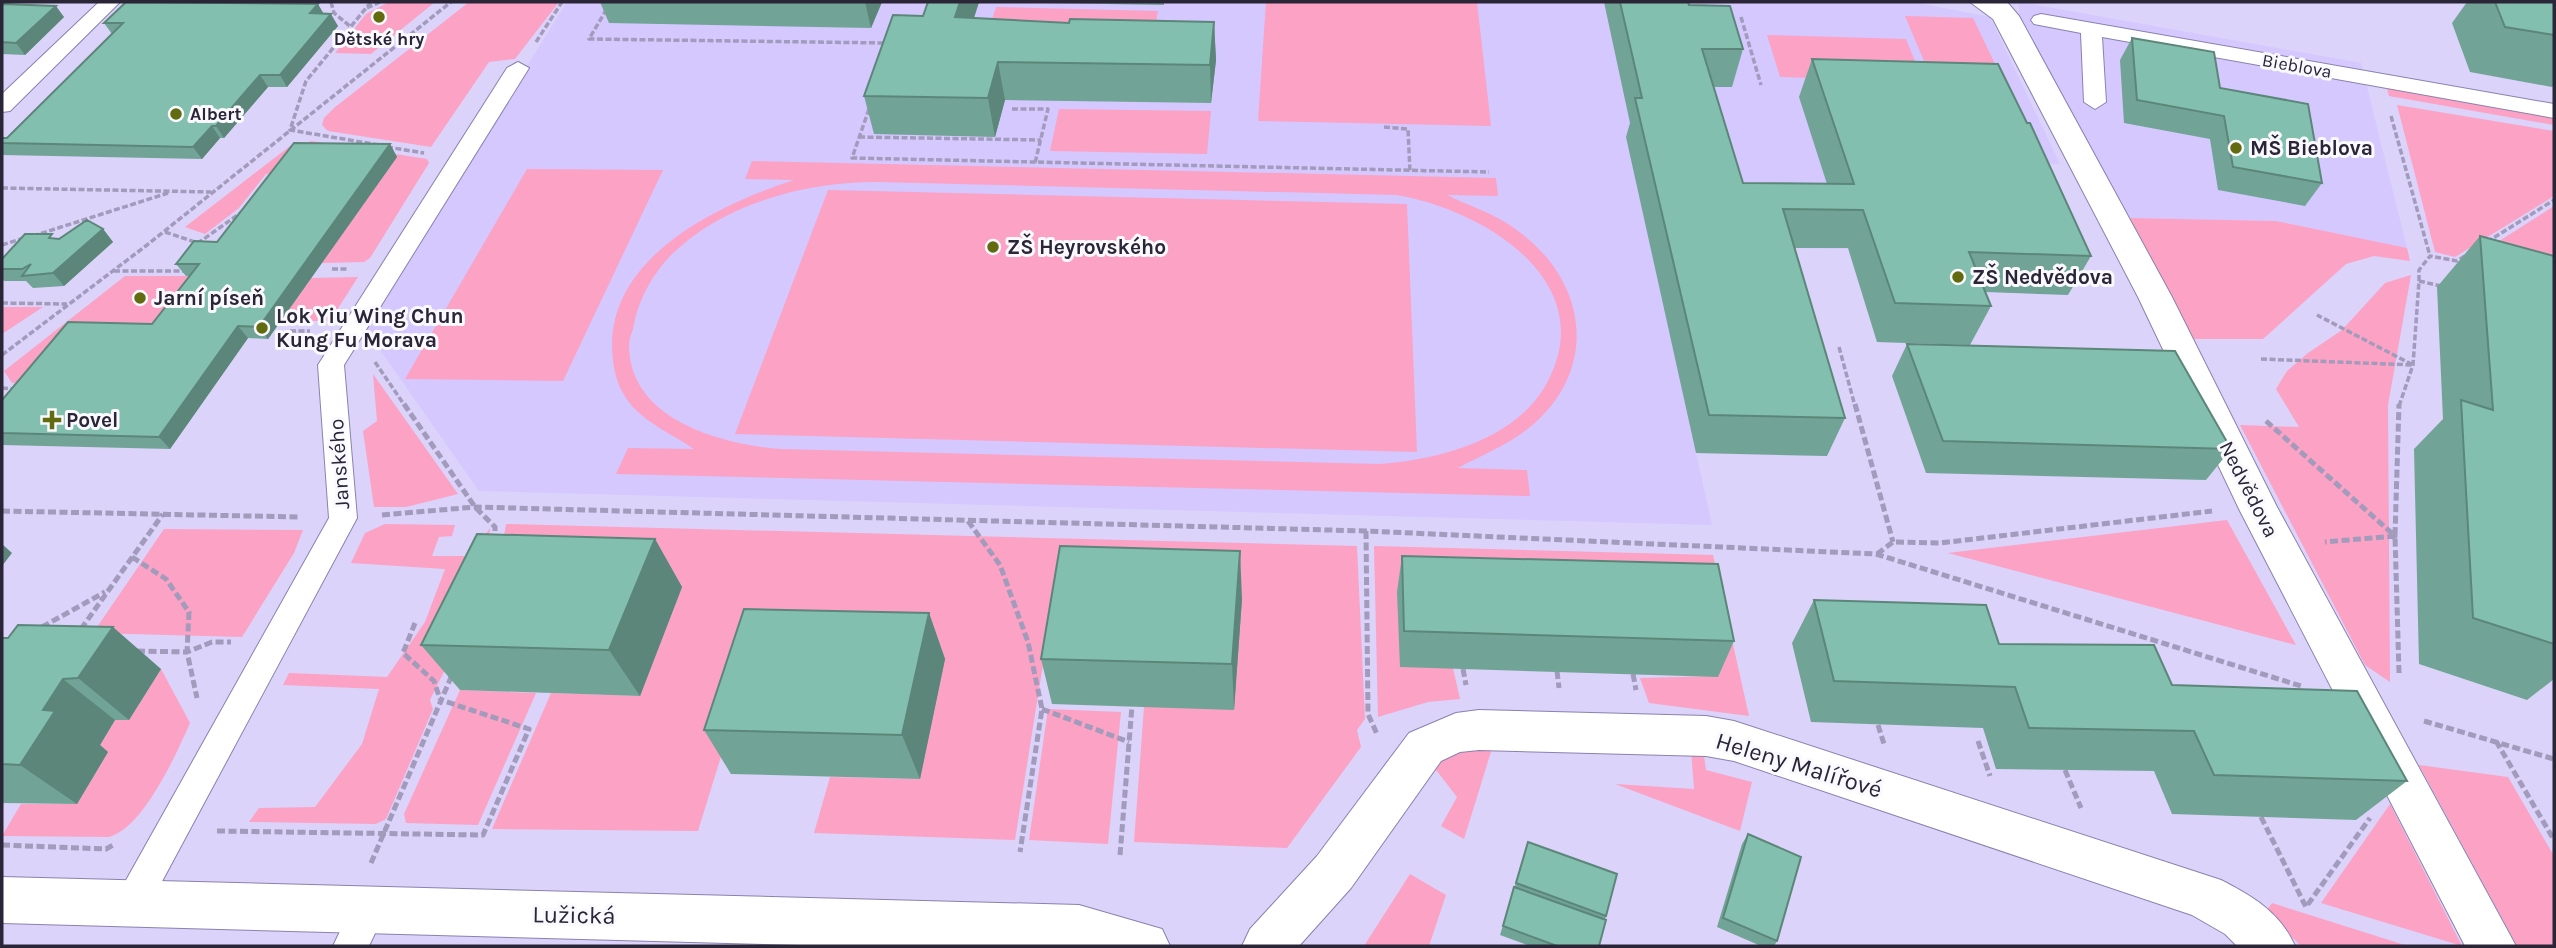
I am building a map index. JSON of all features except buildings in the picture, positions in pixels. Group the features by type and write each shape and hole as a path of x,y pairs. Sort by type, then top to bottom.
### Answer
{"street":[{"name":"Nedvědova","path":"1984,2 1996,6 2011,28 2172,329 2184,361 2260,511 2491,946"},
{"name":"Heleny Malířové","path":"1267,946 1334,872 1425,747 1456,733 1479,730 1706,736 1734,741 2204,896 2242,918 2270,946"},
{"name":"Lužická","path":"2,900 132,903 360,928 1079,929 1144,946"}],"lane":[{"path":"2,106 110,2"},
{"name":"Bieblova","path":"2041,20 2554,111"},
{"path":"2091,29 2095,102"},
{"name":"Janského","path":"132,903 343,518 331,365 518,68"}],"path":[{"path":"331,2 334,13 351,27"},
{"path":"290,130 306,81 371,2"},
{"path":"366,8 380,2"},
{"path":"4,352 164,232 451,2"},
{"path":"518,68 562,2"},
{"path":"611,2 589,39 898,43"},
{"path":"1741,17 1761,85"},
{"path":"872,100 852,158 1489,172"},
{"path":"1012,109 1048,109 1035,163"},
{"path":"2390,112 2430,256"},
{"path":"1384,127 1408,129 1410,172"},
{"path":"290,130 431,154"},
{"path":"859,137 1041,139"},
{"path":"2,188 213,192"},
{"path":"2,245 173,191"},
{"path":"2479,247 2554,200"},
{"path":"164,232 198,243 250,203"},
{"path":"2430,256 2457,261 2468,254"},
{"path":"2399,679 2395,536 2398,408 2413,365 2419,271 2430,256"},
{"path":"113,271 189,271"},
{"path":"2419,281 2445,287"},
{"path":"2,303 68,304"},
{"path":"2317,315 2413,365"},
{"path":"353,330 475,507 495,527 495,552"},
{"path":"1839,348 1893,542"},
{"path":"2260,359 2413,365"},
{"path":"2,388 23,389"},
{"path":"2261,416 2395,536"},
{"path":"343,518 475,507 1366,531 1876,554 2363,705"},
{"path":"1876,554 1893,542 1940,543 2224,510 2260,511"},
{"path":"2,511 303,517"},
{"path":"73,640 164,513"},
{"path":"967,520 1000,565 1028,642 1042,709 1020,852"},
{"path":"1366,531 1368,714 1377,735"},
{"path":"2321,542 2395,536"},
{"path":"132,557 166,579 189,612 187,652 200,711"},
{"path":"40,628 109,590"},
{"path":"415,623 404,653 434,681 440,700"},
{"path":"133,651 187,652 212,642 238,642"},
{"path":"386,832 456,666"},
{"path":"170,831 483,835 529,729 440,700"},
{"path":"1120,855 1132,706"},
{"path":"1042,709 1129,742"},
{"path":"2464,732 2554,759"},
{"path":"2496,741 2554,840"},
{"path":"2261,817 2306,906 2399,774"},
{"path":"2,845 106,849 118,842"}],"shaded area":[{"path":"389,2 435,2 371,54 335,53 366,14"},
{"path":"469,2 559,2 515,59 489,62 431,147 328,131 322,125 324,118 334,108"},
{"name":"ZŠ Heyrovského","path":"567,2 1913,2 1990,17 2060,164 2012,162 2068,295 1950,290 1970,345 1877,342 1848,249 1770,248 1827,456 1696,453 1712,525 479,491 364,327"},
{"path":"1266,2 1477,2 1491,126 1258,121"},
{"name":"MŠ Bieblova","path":"2019,2 2361,63 2407,248 2276,221 2130,218 2019,17"},
{"path":"996,7 1158,11 1151,50 983,48"},
{"path":"1905,16 1973,18 2007,89 1935,87"},
{"path":"1767,35 1906,39 1923,81 1780,77"},
{"path":"2386,85 2554,115 2554,125 2389,96"},
{"path":"2397,105 2554,131 2554,196 2455,257 2435,252"},
{"path":"1059,109 1211,111 1207,154 1050,151"},
{"path":"312,141 427,159 429,163 370,258 364,262 322,263 288,173 266,174 239,208 205,234 185,227 290,146"},
{"path":"752,161 1496,178 1498,196 1447,195 1506,223 1538,248 1556,270 1569,295 1576,320 1576,347 1570,373 1557,398 1536,422 1508,442 1458,468 1527,470 1530,496 616,474 628,448 694,449 646,418 632,406 623,392 615,371 612,347 617,314 630,285 650,260 675,238 735,203 794,180 745,179","holes":["877,182 1396,195 1430,203 1465,216 1498,235 1526,258 1548,285 1559,316 1559,350 1544,388 1530,406 1513,422 1493,434 1471,444 1424,458 1379,464 780,449 732,441 706,434 682,423 661,410 644,392 633,371 629,342 639,305 658,270 671,255 715,222 740,209 794,191"]},
{"path":"527,169 663,170 563,381 405,379"},
{"path":"828,190 1407,204 1417,452 735,434"},
{"path":"2554,206 2554,289 2460,266"},
{"path":"2130,218 2276,221 2407,248 2410,261 2374,256 2346,264 2263,339 2194,339"},
{"path":"2411,275 2388,405 2390,682 2365,665 2240,425 2299,427 2276,389 2287,371 2342,330 2385,283"},
{"path":"125,276 208,276 163,336 38,384 12,383 4,371"},
{"path":"358,277 330,321 280,321 311,278"},
{"path":"2,307 43,307 2,334"},
{"path":"373,374 458,494 406,507 374,507 363,431 377,421"},
{"path":"2227,520 2296,645 1948,553"},
{"path":"385,524 455,525 452,536 439,537 432,556 470,556 490,528 485,588 430,700 433,709 386,819 376,824 249,822 259,808 315,807 362,744 379,689 283,685 289,673 387,677 425,622 445,569 351,563 365,533"},
{"path":"506,524 1357,546 1365,719 1357,730 1361,747 1287,848 1134,842 1144,707 1044,658 1015,840 814,833 830,777 920,779 753,653 698,831 492,829 551,693 640,696 497,579"},
{"path":"164,529 303,530 294,553 242,637 93,633"},
{"path":"1374,546 1713,555 1749,716 1649,703 1640,678 1718,676 1453,668 1460,699 1428,702 1378,717"},
{"path":"161,669 190,723 157,789 134,820 122,831 109,837 2,836 21,804 77,804 108,752 97,750 115,720 129,720"},
{"path":"460,690 536,693 478,825 406,823 404,814"},
{"path":"1048,709 1121,712 1108,844 1029,840"},
{"path":"1494,742 1464,839 1441,826 1457,797 1433,766 1462,749"},
{"path":"1703,749 1706,770 1752,782 1740,831 1615,784 1694,789 1691,750"},
{"path":"2419,765 2508,777 2554,856 2554,946 2517,946"},
{"path":"2390,804 2462,946 2321,903"},
{"path":"1410,874 1446,895 1429,946 1364,946"},
{"path":"2272,903 2408,946 2301,946 2266,911"}],"place":[{"name":"Dětské hry","path":"379,17"},
{"name":"Albert","path":"176,114"},
{"name":"MŠ Bieblova","path":"2236,148"},
{"name":"ZŠ Heyrovského","path":"993,247"},
{"name":"ZŠ Nedvědova","path":"1958,277"},
{"name":"Jarní píseň","path":"140,298"},
{"name":"Lok Yiu Wing Chun Kung Fu Morava","path":"262,328"},
{"name":"Povel","path":"52,420"}]}
